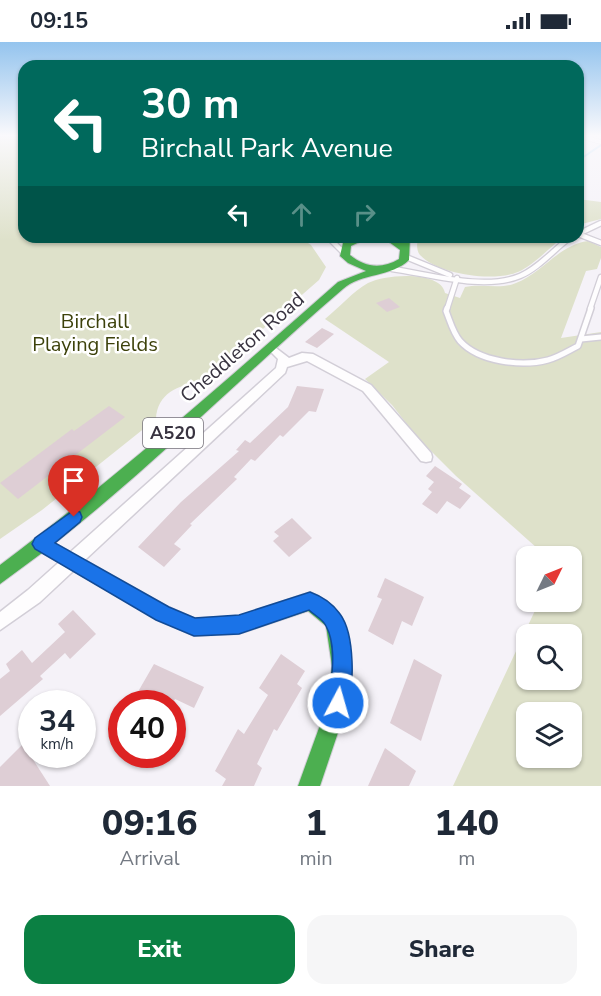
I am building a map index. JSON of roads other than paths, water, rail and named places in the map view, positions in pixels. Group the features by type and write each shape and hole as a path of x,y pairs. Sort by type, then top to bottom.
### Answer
{"main road":[{"path":"342,284 348,268 346,245 349,243"},
{"name":"Cheddleton Road","path":"0,576 41,544 272,348 342,284 400,264 405,247"},
{"path":"346,256 361,267 383,269"},
{"path":"41,544 163,613 194,627 239,625 310,601 335,622 342,666 338,703 309,786"}],"street":[{"path":"272,348 281,353 284,364"},
{"path":"0,622 34,596 258,393 284,364 302,357 309,357 367,388 426,457"}],"lane":[{"path":"584,231 601,223"},
{"path":"584,236 601,243"},
{"path":"334,243 346,256"},
{"path":"383,269 477,281 510,279 521,275 563,243"},
{"path":"405,247 455,277"},
{"path":"455,277 447,311 459,340 491,359 516,362 548,360 578,346 601,277"},
{"path":"581,339 601,337"}],"park label":[{"name":"Birchall Playing Fields","path":"95,332"}]}
